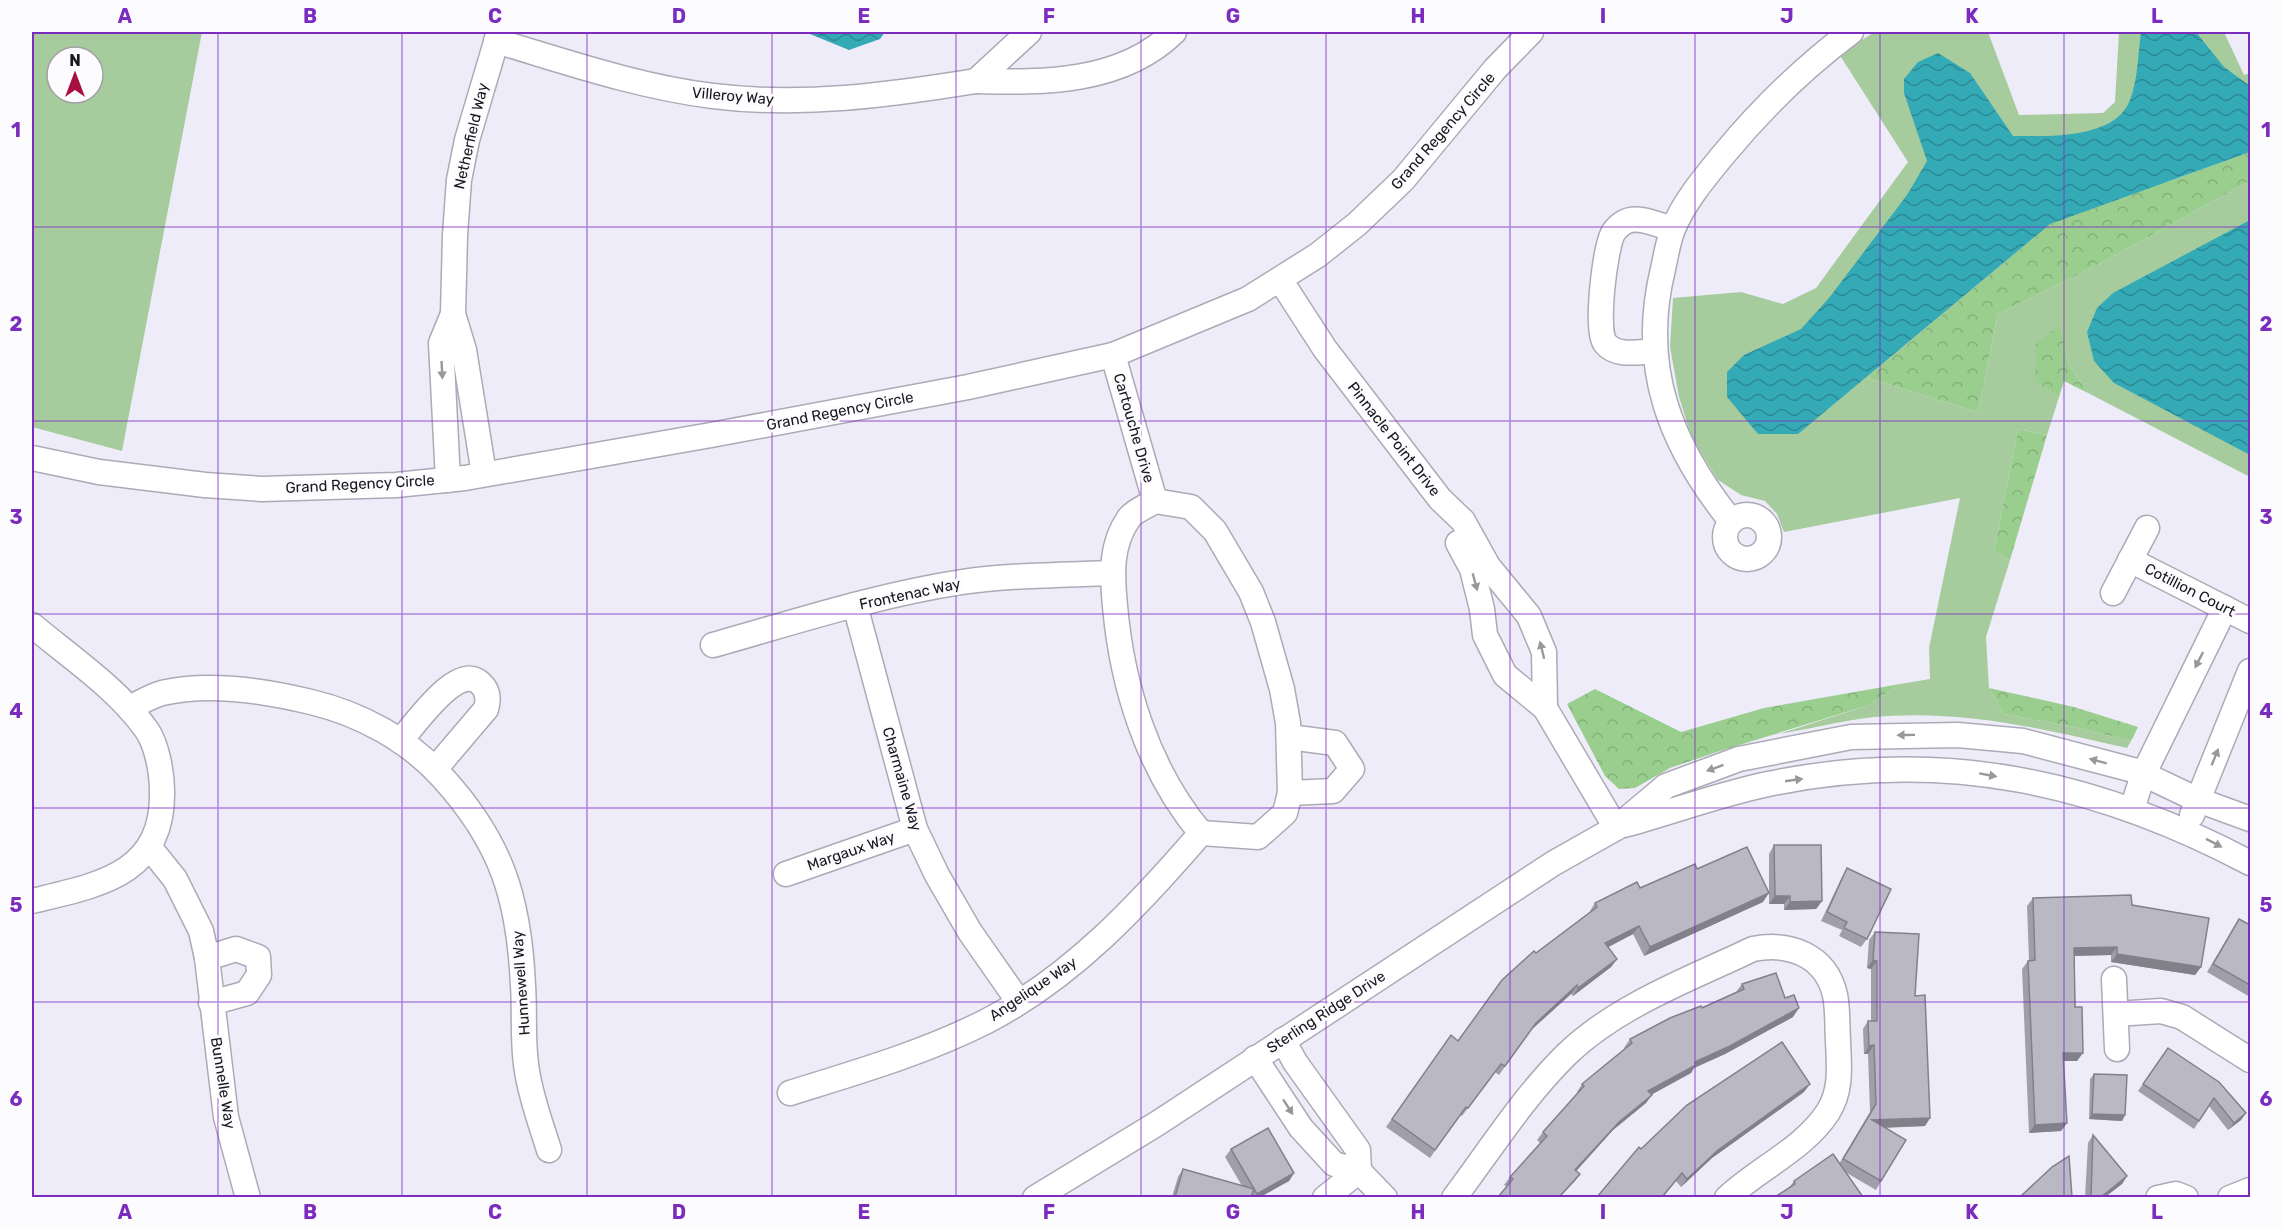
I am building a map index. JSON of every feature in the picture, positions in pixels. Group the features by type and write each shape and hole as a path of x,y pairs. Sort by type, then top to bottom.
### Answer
{"street":[{"path":"976,81 1029,32"},
{"name":"Villeroy Way","path":"498,36 623,77 671,89 724,97 794,100 863,97 976,81 1056,81 1095,75 1163,43 1174,32"},
{"name":"Grand Regency Circle","path":"32,458 140,478 262,489 396,485 484,474 968,387 1113,355 1248,299 1281,281 1349,230 1404,180 1496,69 1531,32"},
{"path":"1731,521 1707,491 1683,452 1664,402 1653,351 1658,287 1672,229 1701,182 1755,117 1808,64 1851,32"},
{"name":"Netherfield Way","path":"484,474 464,350 453,314 454,235 459,180 478,98 498,36"},
{"path":"1653,351 1617,352 1606,343 1600,328 1603,281 1614,232 1625,222 1639,219 1672,229"},
{"name":"Pinnacle Point Drive","path":"1281,281 1325,349 1440,499 1463,521 1488,566 1529,616 1544,652 1545,708"},
{"name":"Netherfield Way","path":"448,480 441,343 453,314"},
{"name":"Cartouche Drive","path":"1113,355 1155,501"},
{"name":"Pinnacle Point Drive","path":"1440,499 1450,529 1472,569 1482,609 1485,635 1504,675 1545,708 1616,828"},
{"path":"1155,501 1191,507 1215,531 1233,558 1263,622 1282,688 1289,737 1290,794 1285,813 1258,837 1201,833 1187,816 1158,764 1132,701 1119,649 1112,573 1116,542 1130,516 1155,501"},
{"name":"Cotillion Court","path":"2113,593 2147,528"},
{"name":"Cotillion Court","path":"2130,560 2250,621"},
{"name":"Frontenac Way","path":"713,645 855,605 964,582 1112,573"},
{"path":"1482,609 1509,594"},
{"name":"Charmaine Way","path":"855,605 915,829 937,875 970,933 1019,1002"},
{"path":"2132,808 2144,775 2225,608"},
{"path":"32,625 129,708 148,732 162,777 158,826 150,848 133,867 112,878 32,901"},
{"path":"2187,832 2250,671"},
{"path":"400,741 454,681 469,678 482,684 488,696 486,709 435,769"},
{"name":"Hunnewell Way","path":"129,708 161,693 182,691 214,690 291,697 349,714 400,741 435,769 470,810 486,833 507,878 521,947 526,1070 549,1150"},
{"name":"Sterling Ridge Drive","path":"1035,1197 1158,1123 1554,863 1616,828 1666,786 1739,759 1851,737 1958,735 2023,741 2144,775 2198,800 2250,819"},
{"path":"1289,737 1335,743 1352,769 1333,791 1290,794"},
{"name":"Sterling Ridge Drive","path":"1616,828 1768,784 1871,769 1957,770 2069,789 2132,808 2250,863"},
{"name":"Margaux Way","path":"786,874 915,829"},
{"name":"Angelique Way","path":"790,1093 909,1056 987,1021 1019,1002 1095,945 1129,913 1201,833"},
{"name":"Bunnelle Way","path":"150,848 188,901 201,931 207,958 226,1117 248,1197"},
{"path":"1454,1197 1534,1091 1567,1054 1607,1023 1629,1009 1753,949 1773,945 1793,949 1808,956 1823,969 1835,995 1840,1073 1838,1091 1816,1129 1727,1197"},
{"path":"207,958 237,949 258,957 259,975 247,993 212,1003"},
{"path":"2114,978 2117,1049"},
{"path":"2116,1014 2161,1011 2182,1017 2250,1060"},
{"path":"1283,1041 1295,1062 1358,1150 1359,1171"},
{"path":"1255,1058 1301,1128 1334,1164 1359,1171 1385,1197"},
{"path":"1325,1197 1359,1171"},
{"path":"2230,1197 2250,1190"},
{"path":"2158,1197 2176,1194 2186,1197"}],"green space":[{"path":"32,32 202,32 122,451 32,427"},
{"path":"1875,32 1988,32 2019,115 2103,113 2115,102 2119,32 2224,32 2244,75 2250,73 2250,152 2167,181 1868,378 1978,412 1998,314 2099,264 2250,181 2250,477 2088,393 2069,365 2060,326 2036,381 2059,397 2047,435 2018,429 1994,551 2010,560 1986,637 1989,688 2004,714 2074,727 2131,741 2127,748 2009,723 1949,716 1874,717 1779,734 1869,705 1900,684 1930,679 1929,648 1960,498 1784,532 1777,514 1765,501 1741,495 1718,480 1692,439 1679,397 1670,347 1673,298 1741,292 1783,304 1816,288 1908,162 1839,54"},
{"path":"2250,152 2250,181 2099,264 1998,314 1978,412 1868,378 2050,224"},
{"path":"2060,325 2069,365 2088,393 2064,381 2059,397 2035,381 2036,343"},
{"path":"2018,429 2047,435 2010,560 1994,551"},
{"path":"1900,684 1869,705 1670,768 1635,788 1619,789 1605,776 1567,704 1595,689 1681,732 1764,708"},
{"path":"1989,688 2074,707 2138,727 2131,741 2074,727 2004,714"}],"water":[{"path":"805,32 885,32 880,39 849,50"},
{"path":"2141,32 2196,32 2224,67 2250,86 2250,152 2050,224 1798,434 1758,434 1727,397 1727,372 1744,355 1801,329 1829,298 1907,195 1927,161 1904,93 1904,79 1918,62 1938,53 1970,73 2013,136 2078,133 2095,129 2122,113 2130,100 2135,84"},
{"path":"2250,220 2250,455 2114,383 2094,361 2087,332 2097,308 2113,293"}],"building":[{"path":"1774,845 1821,845 1822,901 1790,902 1790,896 1775,896"},
{"path":"1747,847 1769,893 1650,947 1639,926 1605,943 1617,959 1578,988 1577,985 1536,1023 1505,1066 1501,1064 1468,1108 1466,1107 1435,1150 1392,1119 1451,1035 1458,1041 1502,980 1534,951 1536,953 1597,907 1595,903 1637,882 1640,888 1695,864 1697,869"},
{"path":"1847,868 1891,889 1867,939 1844,928 1847,922 1827,912"},
{"path":"2131,895 2132,905 2209,918 2201,967 2117,954 2117,947 2074,948 2075,1007 2082,1007 2083,1053 2063,1053 2067,1123 2035,1125 2028,961 2035,960 2033,898"},
{"path":"2239,919 2250,925 2250,985 2213,964"},
{"path":"1875,932 1919,934 1915,996 1925,995 1930,1118 1872,1120 1906,1140 1881,1181 1843,1159 1876,1104 1874,1045 1869,1046 1868,1021 1877,1021 1877,961 1873,960"},
{"path":"1776,973 1785,998 1794,995 1799,1008 1730,1046 1695,1062 1696,1065 1648,1091 1652,1095 1619,1122 1575,1170 1580,1174 1559,1197 1498,1197 1513,1179 1510,1177 1547,1136 1543,1132 1584,1086 1582,1084 1632,1043 1630,1039 1670,1018 1701,1006 1702,1008 1744,989 1742,984"},
{"path":"1782,1042 1810,1084 1718,1150 1687,1179 1682,1173 1662,1197 1597,1197 1639,1147 1641,1149 1687,1105"},
{"path":"2168,1048 2219,1082 2246,1113 2234,1123 2214,1098 2199,1121 2143,1084"},
{"path":"2094,1074 2127,1075 2125,1115 2092,1114"},
{"path":"1268,1128 1294,1173 1257,1194 1231,1149"},
{"path":"2093,1135 2127,1176 2101,1197 2091,1197"},
{"path":"1833,1154 1863,1197 1775,1197 1795,1184 1794,1181"},
{"path":"2069,1156 2072,1197 2020,1197 2052,1167"},
{"path":"1183,1169 1254,1189 1251,1197 1175,1197"}]}
